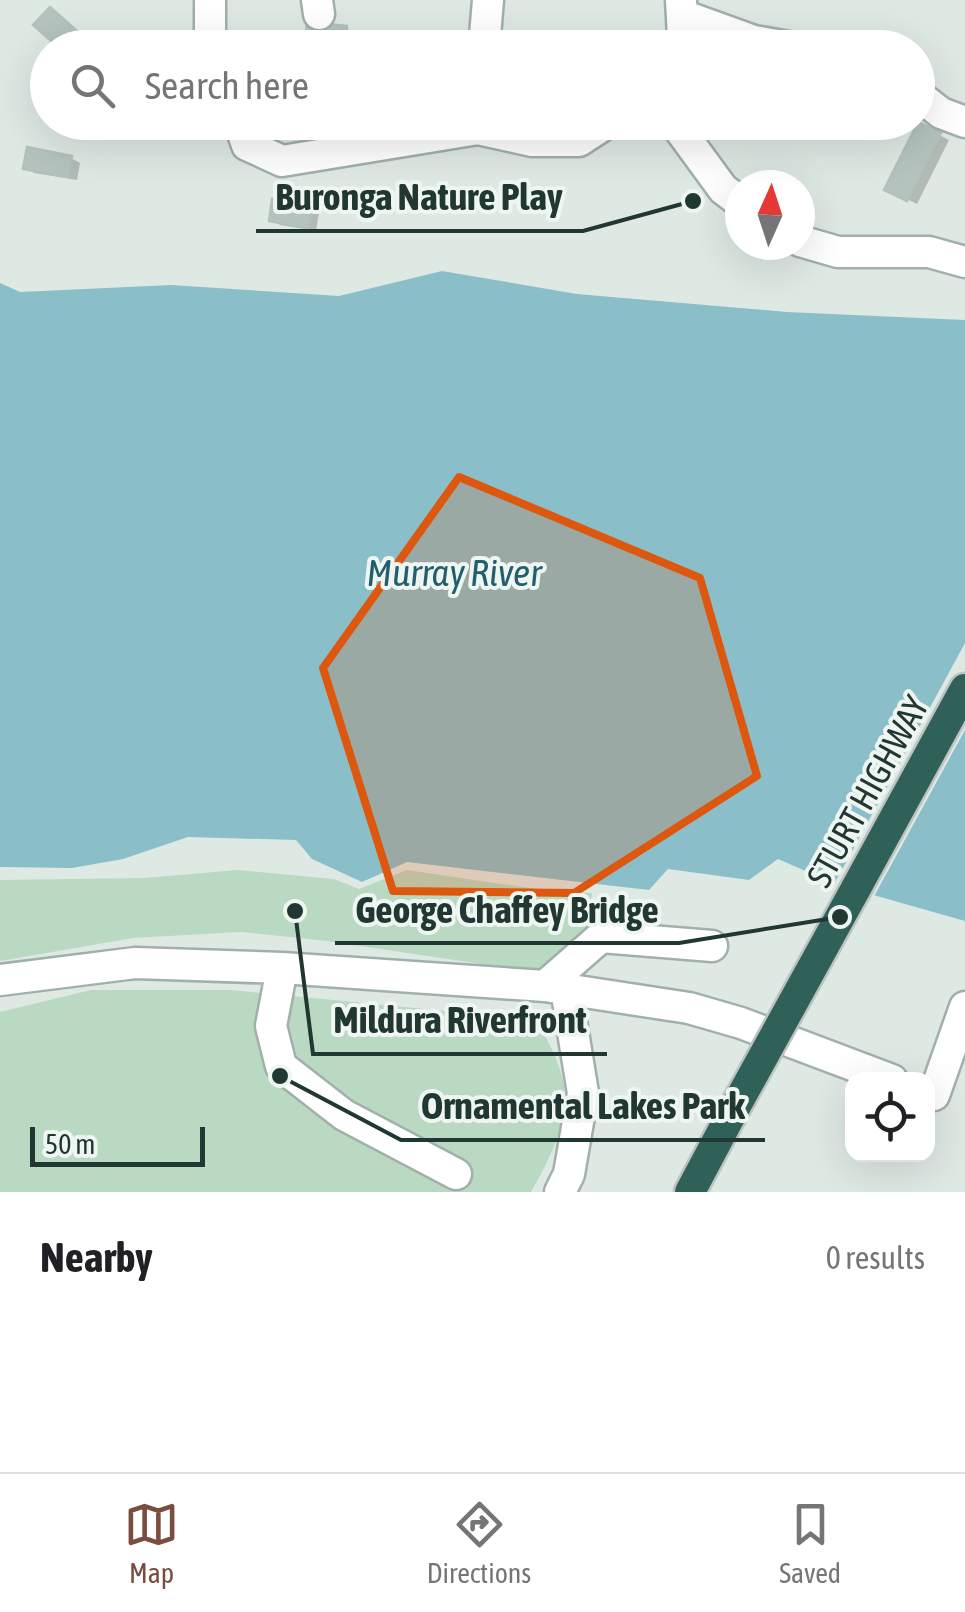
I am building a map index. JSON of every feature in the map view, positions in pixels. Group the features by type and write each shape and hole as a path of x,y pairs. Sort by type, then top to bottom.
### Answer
{"highway":[{"name":"STURT HIGHWAY","path":"690,1192 965,690"}],"street":[{"path":"210,0 210,30"},
{"path":"486,30 488,0"},
{"path":"682,7 731,30"},
{"path":"935,109 965,122"},
{"path":"245,140 247,145 282,161 400,140"},
{"path":"528,140 581,140"},
{"path":"687,140 725,191"},
{"path":"815,245 838,252 929,252 965,262"},
{"path":"555,988 601,938 712,946"},
{"path":"0,980 135,963 282,968 555,988 689,1008 742,1023 871,1072"},
{"path":"282,968 271,1026 281,1066 344,1115 456,1174"},
{"path":"555,988 583,1092 569,1174 560,1192"},
{"path":"935,1084 965,1008"},
{"path":"935,1095 965,1100"}],"highlighted area":[{"path":"459,477 700,578 757,776 574,893 393,891 323,668"}],"green space":[{"path":"237,870 334,879 359,889 407,870 550,891 592,893 583,979 241,932 133,938 0,961 0,880 145,878"},
{"path":"91,990 230,990 537,1020 563,1081 561,1125 531,1192 0,1192 0,1012"}],"water":[{"name":"Murray River","path":"442,271 577,294 787,312 965,320 965,921 838,885 778,859 749,880 668,869 649,890 407,862 362,882 312,859 296,840 188,837 123,859 72,868 0,867 0,283 20,292 171,285 339,296"}],"pier":[{"path":"965,643 965,730 872,900 832,888"}],"building":[{"path":"50,7 76,30 39,30 33,25"},
{"path":"307,22 347,26 347,30 306,30"},
{"path":"935,130 941,133 907,201 884,190 909,140 935,140"},
{"path":"27,147 72,156 68,177 23,169"},
{"path":"272,199 311,205 308,228 269,221"}],"place":[{"name":"Buronga Nature Play","path":"693,201"},
{"name":"Mildura Riverfront","path":"295,911"},
{"name":"George Chaffey Bridge","path":"840,917"},
{"name":"Ornamental Lakes Park","path":"280,1076"}]}
